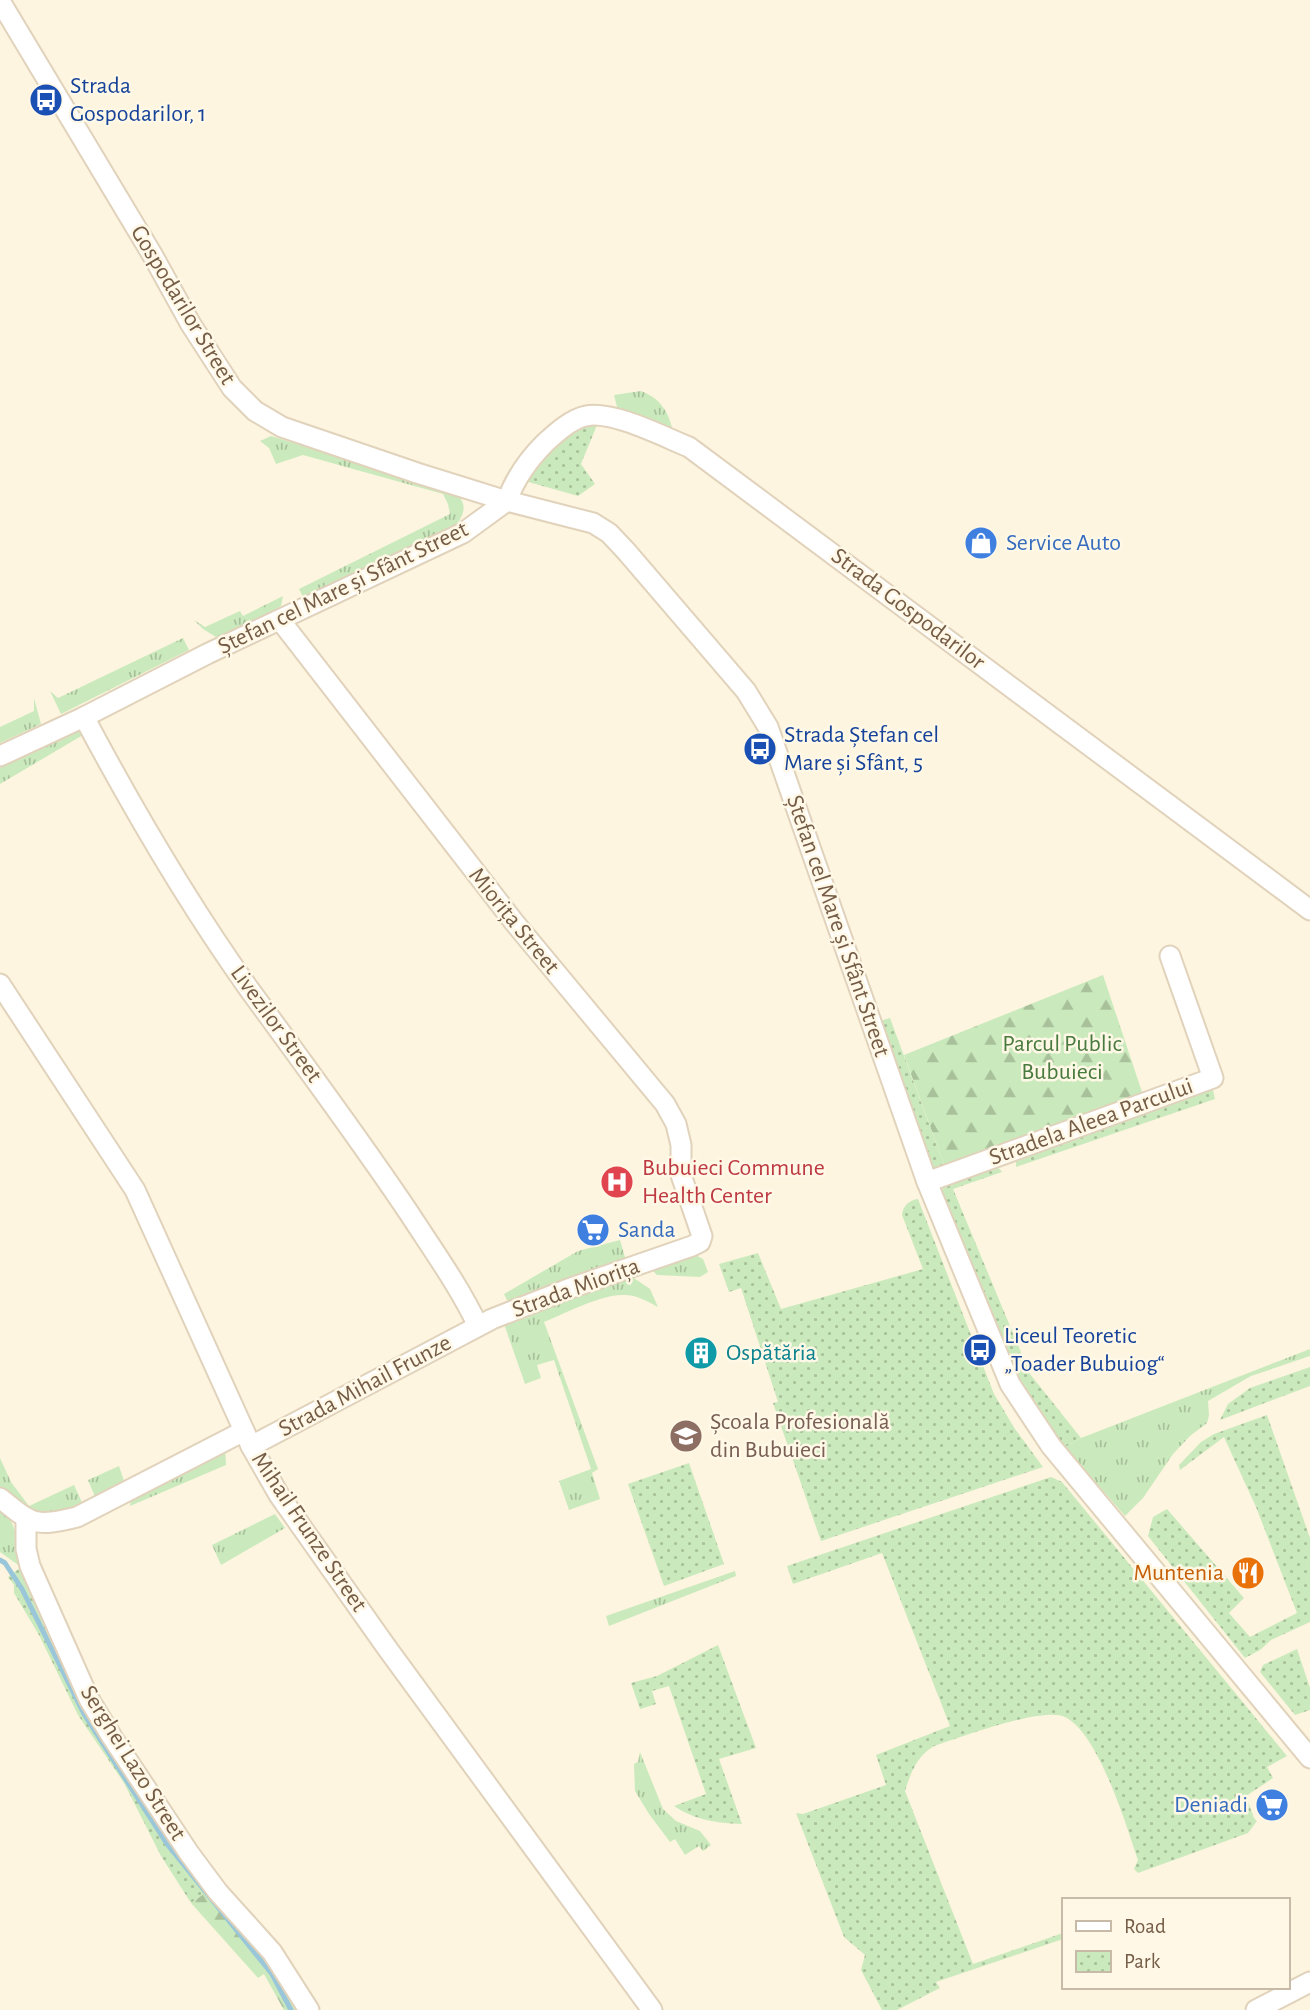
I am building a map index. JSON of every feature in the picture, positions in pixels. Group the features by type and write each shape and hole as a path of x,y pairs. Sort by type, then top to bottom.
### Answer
{"street":[{"name":"Gospodarilor Street","path":"0,1 190,323 232,388 249,406 282,427 507,501"},
{"name":"Strada Gospodarilor","path":"507,501 514,481 531,457 552,437 587,416 603,416 636,425 689,447 1310,910"},
{"name":"Ștefan cel Mare și Sfânt Street","path":"0,756 463,533 507,501 572,516 593,523 609,533 746,691 759,710 788,785 927,1182 1001,1365 1029,1415 1067,1465 1310,1758"},
{"name":"Miorița Street","path":"280,620 514,922 665,1104 676,1124 681,1145 681,1174 702,1236 700,1242 568,1289 485,1323"},
{"name":"Livezilor Street","path":"84,717 130,803 186,896 249,988 326,1092 458,1289 485,1323"},
{"name":"Stradela Aleea Parcului","path":"927,1182 1213,1078 1170,956"},
{"name":"Mihail Frunze Street","path":"0,984 135,1190 248,1439 279,1495 652,2010"},
{"name":"Strada Mihail Frunze","path":"26,1520 49,1524 78,1517 248,1439 485,1323"},
{"path":"0,1498 26,1520"},
{"name":"Serghei Lazo Street","path":"26,1520 26,1549 30,1566 89,1699 189,1853 218,1892 272,1952 309,2010"},
{"path":"1256,2010 1310,1982"}],"green space":[{"path":"641,391 663,407 673,432 618,411 614,395"},
{"path":"592,422 597,425 581,464 595,484 578,496 525,481 554,446"},
{"path":"271,436 454,492 463,504 461,517 456,526 303,597 299,589 450,514 443,494 303,455 276,464 269,448 260,441"},
{"path":"283,596 281,606 259,620 216,637 194,620 205,627 240,611 243,616"},
{"path":"183,638 189,650 61,714 50,691 58,698"},
{"path":"34,698 41,724 0,743 0,727 34,711"},
{"path":"77,725 83,735 0,784 0,763"},
{"name":"Parcul Public Bubuieci","path":"1103,975 1143,1095 945,1167 904,1055"},
{"path":"890,1018 945,1167 933,1171 880,1021"},
{"path":"1208,1088 1213,1090 1215,1099 1016,1167 1016,1159"},
{"path":"994,1162 1002,1172 953,1189 1030,1374 1081,1438 1065,1447 1046,1422 1012,1366 943,1192 942,1185"},
{"path":"918,1199 994,1394 1043,1467 821,1541 773,1403 778,1402 741,1288 729,1292 719,1264 758,1253 781,1309 923,1269 902,1215 907,1204"},
{"path":"620,1240 625,1257 622,1264 510,1306 504,1294 578,1251"},
{"path":"692,1253 703,1259 708,1272 700,1277 657,1275 653,1271 656,1267"},
{"path":"628,1274 650,1289 658,1307 641,1298 613,1296 583,1305 544,1322 598,1469 592,1473 600,1499 569,1510 559,1481 591,1469 554,1360 537,1365 541,1378 525,1384 503,1321"},
{"path":"1310,1349 1310,1356 1251,1376 1208,1401 1207,1423 1173,1454 1143,1498 1125,1516 1065,1447 1081,1438"},
{"path":"1310,1367 1310,1386 1220,1420 1228,1404 1250,1388"},
{"path":"1267,1415 1310,1538 1310,1622 1271,1640 1245,1658 1148,1536 1153,1517 1167,1509 1244,1598 1229,1613 1250,1637 1297,1613 1256,1507 1224,1437 1180,1470 1179,1465 1201,1442 1214,1434"},
{"path":"225,1448 226,1465 130,1506 131,1500"},
{"path":"0,1458 11,1482 29,1506 74,1485 85,1509 67,1516 24,1512 0,1488"},
{"path":"689,1463 724,1564 664,1586 628,1484"},
{"path":"119,1466 126,1487 98,1504 88,1480"},
{"path":"1051,1477 1062,1482 1287,1756 1267,1767 1273,1778 1246,1796 1257,1821 1248,1833 1138,1873 1134,1869 1138,1860 1100,1760 1077,1727 1065,1717 1054,1715 1020,1719 934,1746 915,1765 905,1791 973,1964 1062,1933 1062,1939 936,1982 940,1988 897,2010 882,2010 861,1970 865,1955 844,1937 796,1813 803,1814 886,1785 876,1755 950,1726 882,1553 793,1584 787,1566"},
{"path":"0,1508 14,1527 21,1567 0,1552"},
{"path":"275,1514 285,1528 221,1565 212,1545"},
{"path":"21,1567 209,1890 191,1903 161,1856 124,1783 78,1715 39,1635 14,1593 14,1585 8,1577"},
{"path":"735,1571 736,1576 609,1626 606,1616"},
{"path":"718,1645 756,1748 719,1759 742,1824 706,1820 674,1806 706,1794 669,1686 652,1691 656,1704 640,1709 631,1683 657,1676"},
{"path":"1297,1649 1310,1688 1310,1710 1295,1715 1260,1672 1263,1665"},
{"path":"640,1752 663,1809 676,1821 700,1831 711,1845 703,1851 699,1846 685,1855 675,1839 670,1842 649,1814 635,1791 634,1764 638,1762"},
{"path":"209,1890 266,1954 304,2010 284,2010 264,1974 258,1978 191,1903"}],"waterway":[{"path":"0,1560 5,1563 22,1589 84,1714 167,1844 272,1974 291,2010"}],"place":[{"name":"Strada Gospodarilor, 1","path":"46,100"},
{"name":"Service Auto","path":"981,543"},
{"name":"Strada Ștefan cel Mare și Sfânt, 5","path":"760,749"},
{"name":"Bubuieci Commune Health Center","path":"617,1182"},
{"name":"Sanda","path":"593,1230"},
{"name":"Liceul Teoretic „Toader Bubuiog“","path":"980,1350"},
{"name":"Ospătăria","path":"701,1353"},
{"name":"Școala Profesională din Bubuieci","path":"686,1436"},
{"name":"Muntenia","path":"1248,1573"},
{"name":"Deniadi","path":"1272,1805"}]}
